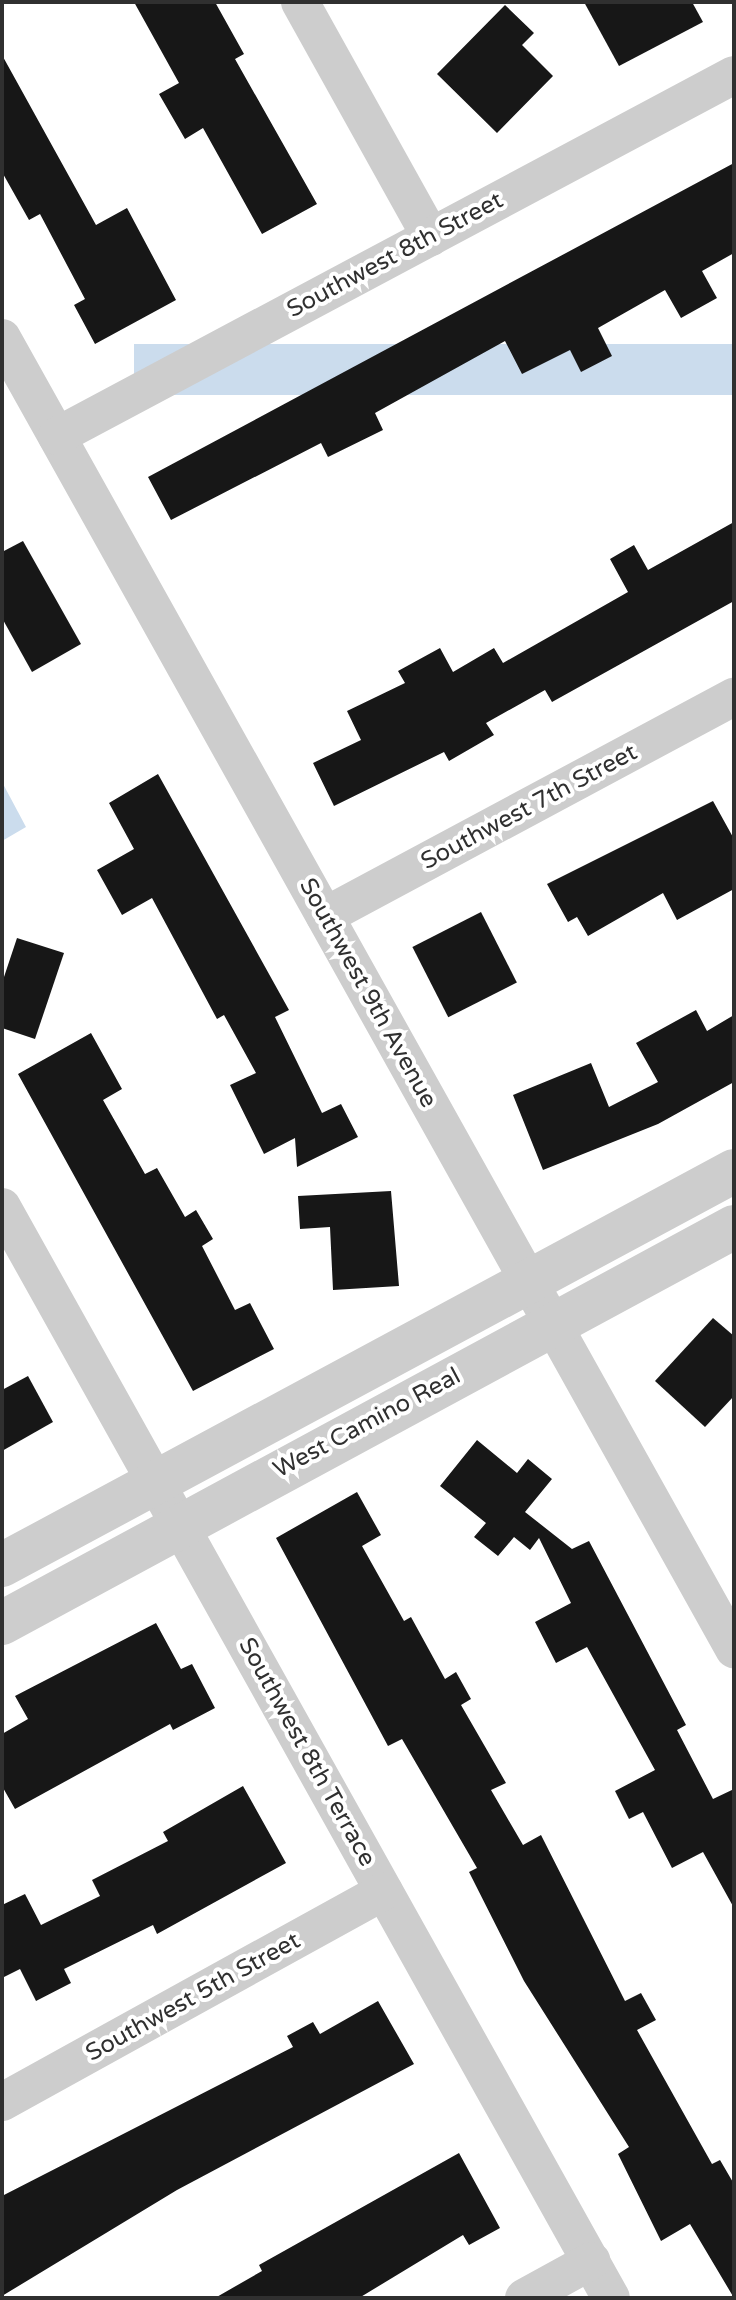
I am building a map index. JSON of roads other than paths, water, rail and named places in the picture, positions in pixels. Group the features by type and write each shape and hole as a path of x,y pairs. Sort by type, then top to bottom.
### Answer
{"street":[{"path":"300,2 431,237"},
{"name":"Southwest 8th Street","path":"57,436 734,75"},
{"name":"Southwest 9th Avenue","path":"2,338 734,1649"},
{"name":"Southwest 7th Street","path":"325,916 734,697"},
{"path":"2,1565 734,1171"},
{"name":"Southwest 8th Terrace","path":"2,1207 611,2298"},
{"name":"West Camino Real","path":"2,1623 734,1227"},
{"name":"Southwest 5th Street","path":"2,2102 384,1891"},
{"path":"524,2298 591,2261"}],"water":[{"path":"134,344 734,344 734,395 134,395"},
{"path":"2,782 26,827 2,841"}]}
